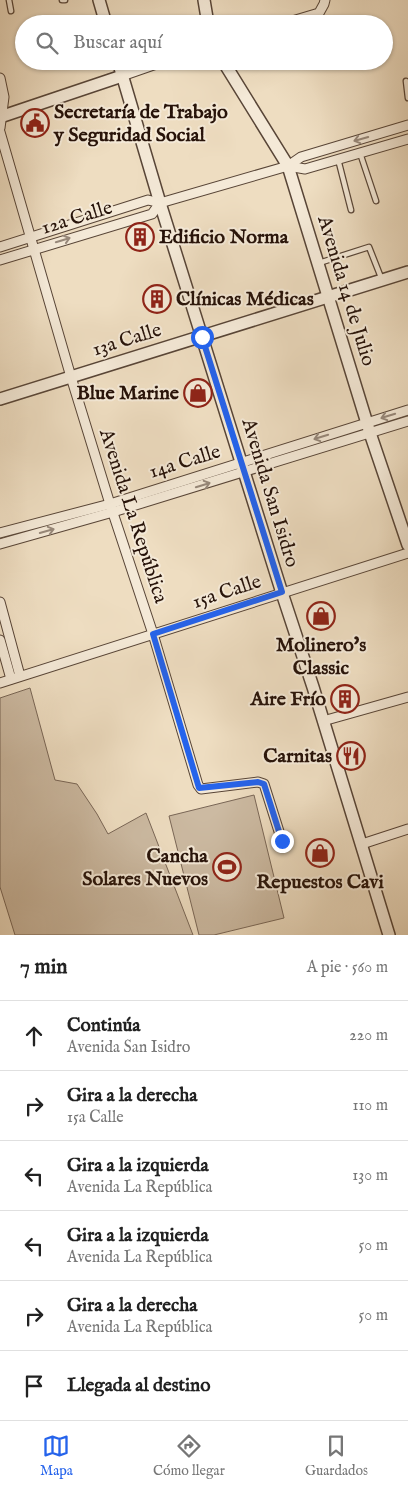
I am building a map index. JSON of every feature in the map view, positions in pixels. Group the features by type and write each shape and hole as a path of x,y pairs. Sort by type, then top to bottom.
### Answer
{"street":[{"path":"100,0 104,15"},
{"path":"204,0 206,15"},
{"path":"312,15 319,13 324,2"},
{"name":"Avenida San Isidro","path":"120,70 242,467 362,844 388,935"},
{"path":"1,116 139,70"},
{"name":"Avenida 14 de Julio","path":"229,70 288,166 369,428 408,545"},
{"path":"0,78 4,97 0,128"},
{"name":"12a Calle","path":"0,247 148,200 160,203 288,166 301,157 408,125"},
{"name":"Avenida La República","path":"0,132 71,377 111,508 153,634 199,788 258,782 264,784 282,841"},
{"name":"12a Calle","path":"288,166 305,169 408,139"},
{"name":"12a Calle","path":"0,260 152,214 160,203"},
{"name":"13a Calle","path":"0,399 408,272"},
{"name":"14a Calle","path":"0,544 369,428 408,410"},
{"path":"369,428 408,421"},
{"name":"14a Calle","path":"0,533 111,508"},
{"name":"15a Calle","path":"0,683 408,553"},
{"path":"0,602 16,677"},
{"path":"0,640 16,677"},
{"path":"323,721 408,697"},
{"path":"362,844 408,829"}],"lane":[{"path":"9,0 11,11"},
{"path":"406,81 408,98"},
{"path":"360,153 376,201"},
{"path":"338,159 351,210"},
{"path":"318,263 369,247 382,281"}],"shaded area":[{"path":"30,688 55,780 77,784 108,834 146,813 193,935 15,935 0,887 0,698"},
{"name":"Cancha Solares Nuevos","path":"254,795 284,918 214,935 199,935 169,816"}],"place":[{"name":"Secretaría de Trabajo y Seguridad Social","path":"35,123"},
{"name":"Edificio Norma","path":"140,237"},
{"name":"Clínicas Médicas","path":"157,299"},
{"name":"Blue Marine","path":"198,393"},
{"name":"Molinero's Classic","path":"321,616"},
{"name":"Aire Frío","path":"345,699"},
{"name":"Carnitas","path":"351,756"},
{"name":"Repuestos Cavi","path":"320,853"},
{"name":"Cancha Solares Nuevos","path":"227,867"}],"route":[{"path":"202,337 282,592 153,634 199,788 262,782 266,787 282,841"}]}
